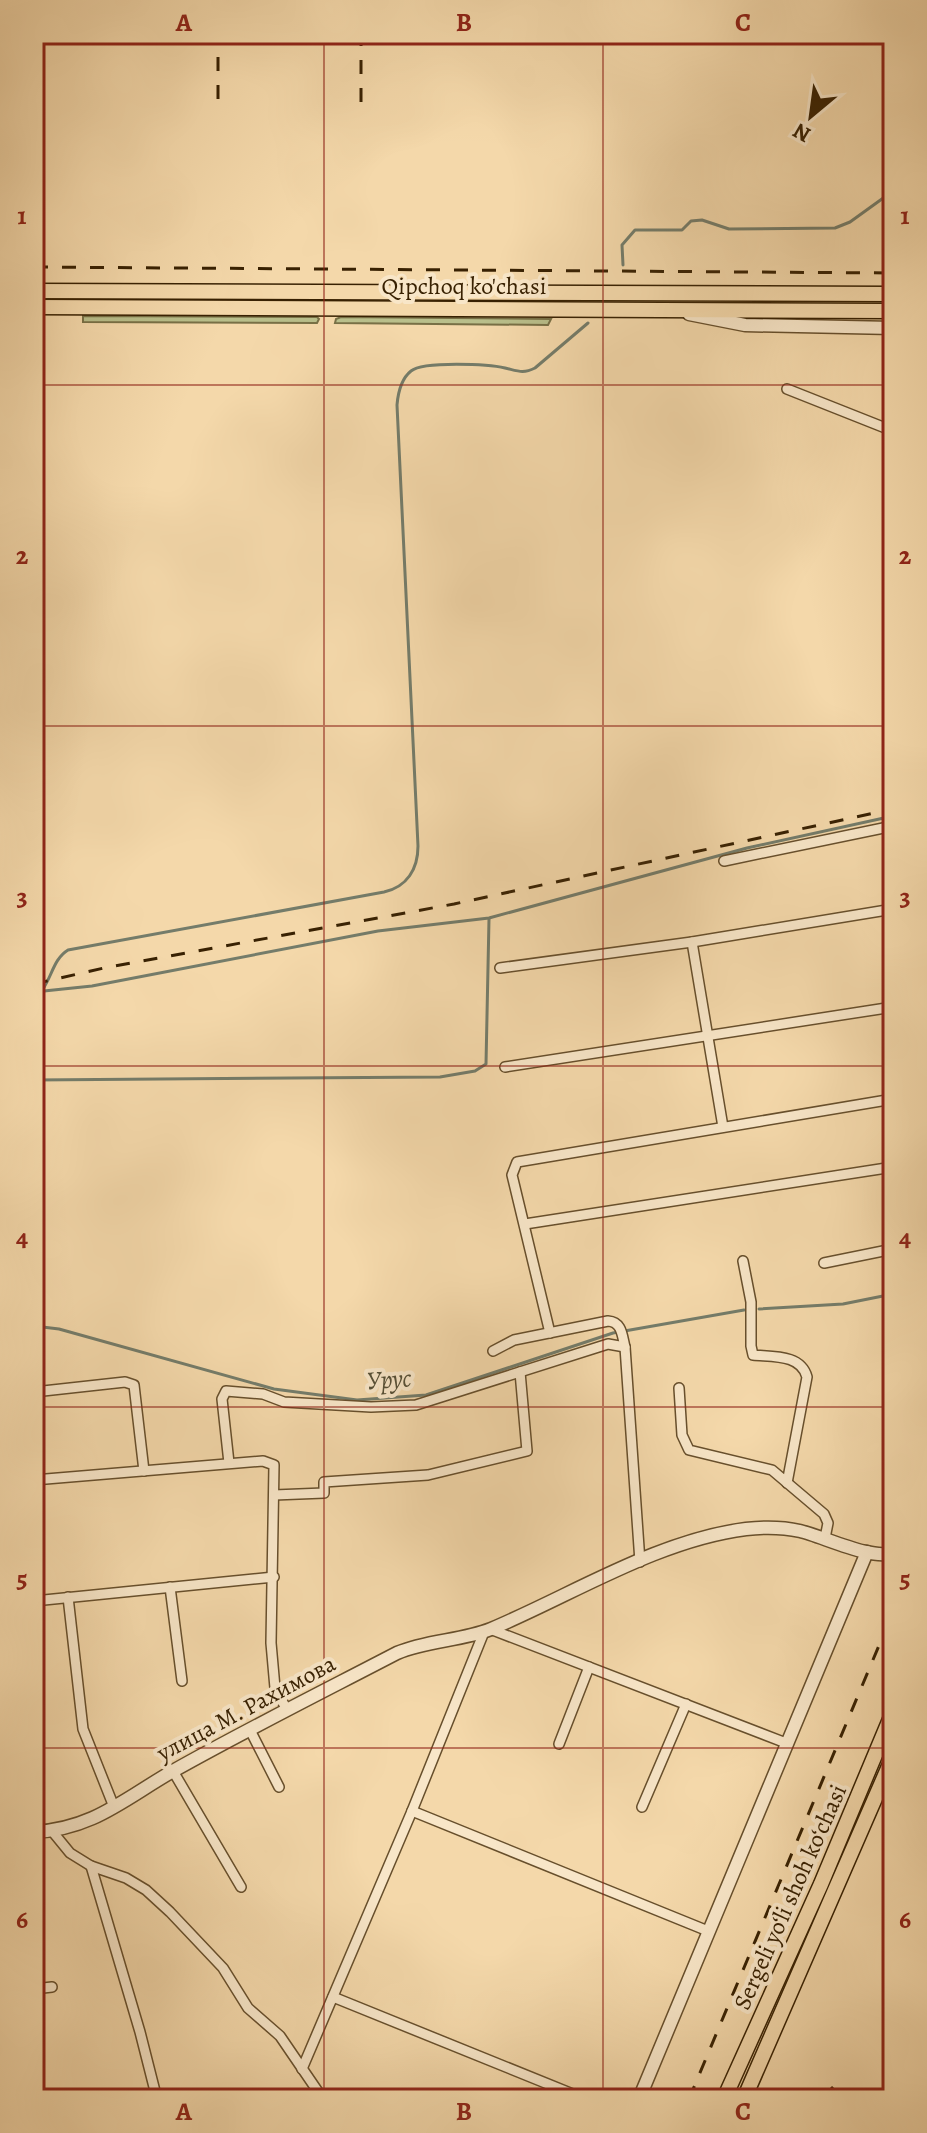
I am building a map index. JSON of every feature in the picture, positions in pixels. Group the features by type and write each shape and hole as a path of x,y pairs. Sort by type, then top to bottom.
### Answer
{"main road":[{"name":"Qipchoq ko'chasi","path":"34,291 893,294"},
{"path":"560,292 560,308"},
{"name":"Qipchoq ko'chasi","path":"34,307 893,311"},
{"name":"Sergeli yo‘li shoh ko‘chasi","path":"724,2099 821,1884 893,1712"},
{"name":"Sergeli yo‘li shoh ko‘chasi","path":"744,2099 893,1757"}],"street":[{"path":"658,309 745,325 893,328"},
{"path":"787,389 893,431"},
{"path":"724,861 893,826"},
{"path":"500,968 692,942 893,909"},
{"path":"692,942 723,1127"},
{"path":"505,1067 893,1007"},
{"path":"550,1333 512,1175 514,1165 521,1160 893,1099"},
{"path":"525,1224 893,1167"},
{"path":"824,1263 893,1249"},
{"path":"743,1261 751,1302 753,1355 794,1361 805,1370 807,1377 787,1483"},
{"path":"493,1351 514,1340 615,1322 625,1347 640,1562"},
{"path":"229,1463 222,1399 226,1391 263,1394 284,1402 371,1407 416,1405 608,1344 625,1347"},
{"path":"274,1495 324,1493 324,1482 428,1475 527,1451 520,1372"},
{"path":"34,1392 131,1383 136,1390 144,1471"},
{"path":"679,1388 682,1435 689,1450 772,1470 824,1514 828,1523 825,1538"},
{"path":"34,1480 270,1462 275,1470 271,1643 275,1688 287,1710"},
{"name":"улица М. Рахимова","path":"34,1832 85,1823 173,1771 406,1649 487,1630 699,1539 731,1531 785,1528 885,1556 893,1552"},
{"path":"639,2099 867,1552"},
{"path":"34,1601 274,1577"},
{"path":"170,1587 182,1681"},
{"path":"68,1597 83,1729 114,1807"},
{"path":"302,2069 487,1630 786,1743"},
{"path":"559,1744 589,1667"},
{"path":"642,1807 686,1704"},
{"path":"250,1730 279,1787"},
{"path":"173,1771 241,1887"},
{"path":"412,1811 708,1931"},
{"path":"52,1831 70,1853 91,1866 126,1878 146,1890 170,1912 223,1968 248,2008 280,2036 323,2099"},
{"path":"91,1866 157,2099"},
{"path":"34,1989 52,1987"},
{"path":"333,1997 585,2099"}],"green space":[{"path":"83,316 319,319 317,323 83,322"},
{"path":"341,317 551,319 548,325 335,323"}],"waterway":[{"path":"623,265 622,245 635,230 682,230 691,221 702,220 729,229 835,228 850,222 893,191"},
{"path":"34,997 68,950 384,892 399,886 410,876 418,846 397,405 401,386 411,371 428,366 471,365 531,370 588,323"},
{"path":"44,991 92,986 378,931 489,918 747,848 893,816"},
{"path":"34,1080 440,1077 475,1071 486,1064 489,919"},
{"name":"Урус","path":"759,1309 843,1304 893,1294"},
{"name":"Урус","path":"34,1326 59,1329 274,1389 357,1400 426,1395 613,1333 744,1310"}],"railway":[{"path":"218,34 218,99"},
{"path":"361,34 361,102"},
{"path":"34,267 893,273"},
{"path":"34,984 104,968 454,904 893,809"},
{"path":"689,2099 893,1612"},
{"path":"831,2087 843,2099"}]}
